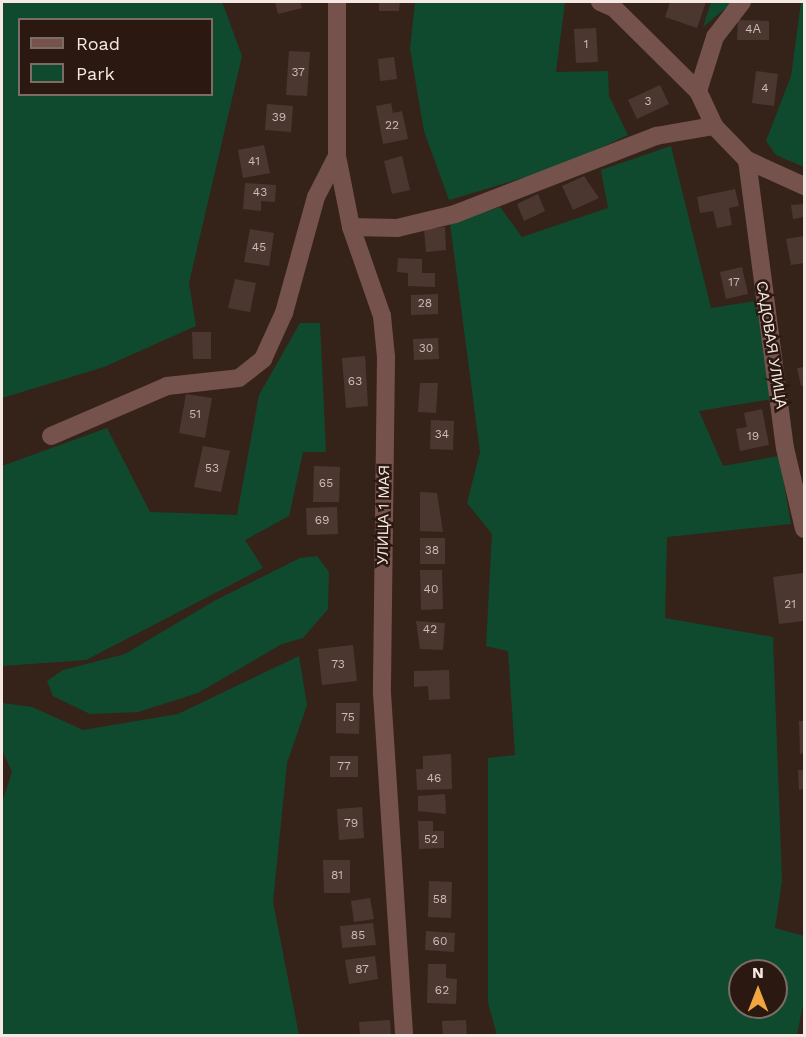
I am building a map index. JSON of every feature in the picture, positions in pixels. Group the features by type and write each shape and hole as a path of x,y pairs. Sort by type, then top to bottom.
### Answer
{"street":[{"name":"УЛИЦА 1 МАЯ","path":"337,2 337,156 351,226 382,316 386,357 382,693 404,1035"},
{"path":"600,2 614,8 698,90 714,126 747,160 804,186"},
{"path":"698,90 715,37 742,2"},
{"path":"351,226 397,228 455,214 656,136 714,126"},
{"path":"51,436 167,386 239,378 263,359 294,283 316,197 337,156"},
{"name":"САДОВАЯ УЛИЦА","path":"747,160 785,448 804,529"}],"green space":[{"path":"2,2 222,2 242,56 189,283 196,326 104,367 2,398"},
{"path":"415,2 565,2 556,72 608,71 609,96 628,135 559,167 449,200 424,131 410,49"},
{"path":"711,2 733,2 703,27"},
{"path":"801,2 804,2 804,167 776,155 766,141 791,76"},
{"path":"671,146 711,308 756,301 772,399 699,411 723,466 779,456 791,524 667,537 665,618 773,637 782,881 775,928 804,936 804,1000 797,1035 497,1035 488,1003 488,758 515,755 508,651 486,646 492,534 467,503 480,452 450,223 500,207 522,237 608,208 601,170"},
{"path":"300,323 320,323 326,452 303,452 289,516 245,540 263,568 86,660 2,666 2,466 107,428 150,512 237,515 259,395"},
{"path":"317,556 329,572 328,609 303,638 282,644 198,693 138,712 90,714 53,696 47,681 63,670 125,654 214,601 300,558"},
{"path":"299,656 307,705 287,763 273,902 299,1035 2,1035 2,803 12,772 2,750 2,703 32,707 83,730 178,714"}],"building":[{"path":"275,2 300,2 302,8 278,14"},
{"path":"379,2 400,2 399,11 379,11"},
{"path":"670,2 706,2 697,28 665,17"},
{"path":"738,20 769,21 769,40 737,40"},
{"path":"596,28 598,62 576,63 574,29"},
{"path":"289,51 310,52 307,96 286,95"},
{"path":"394,57 397,79 380,81 378,59"},
{"path":"756,71 778,74 774,106 752,103"},
{"path":"660,85 669,104 637,119 628,100"},
{"path":"391,103 393,113 402,111 408,139 383,144 376,106"},
{"path":"267,104 293,106 291,132 265,130"},
{"path":"264,145 270,173 243,178 238,150"},
{"path":"402,156 410,190 392,194 384,161"},
{"path":"584,176 599,198 573,210 562,186"},
{"path":"245,183 276,185 275,202 261,201 261,211 243,209"},
{"path":"735,189 739,206 729,208 732,225 717,228 713,211 700,213 697,197"},
{"path":"538,194 545,211 524,221 517,204"},
{"path":"804,204 804,217 793,219 791,205"},
{"path":"445,227 446,250 426,252 424,229"},
{"path":"250,229 274,233 269,266 244,262"},
{"path":"804,236 804,263 791,265 786,239"},
{"path":"398,258 422,259 422,273 435,273 435,287 408,286 408,273 397,272"},
{"path":"742,267 748,294 726,299 720,272"},
{"path":"235,279 256,283 250,312 228,308"},
{"path":"438,294 438,314 411,315 411,295"},
{"path":"192,332 211,332 211,359 193,359"},
{"path":"438,338 439,359 414,360 413,339"},
{"path":"365,356 368,406 346,408 342,358"},
{"path":"804,367 804,385 801,386 797,368"},
{"path":"420,383 438,383 436,413 418,412"},
{"path":"186,394 212,398 205,438 179,433"},
{"path":"762,409 769,445 740,451 736,429 747,427 744,413"},
{"path":"431,420 454,421 453,450 430,449"},
{"path":"203,446 230,451 221,492 194,487"},
{"path":"314,466 340,467 339,502 313,502"},
{"path":"420,492 437,493 443,532 420,531"},
{"path":"337,507 338,534 307,535 306,508"},
{"path":"420,538 445,538 445,564 420,564"},
{"path":"420,570 442,570 443,609 421,610"},
{"path":"803,573 804,621 779,624 773,577"},
{"path":"416,621 445,623 443,650 420,649"},
{"path":"353,645 357,681 322,685 318,649"},
{"path":"449,670 450,699 429,700 428,686 414,687 414,671"},
{"path":"336,703 360,703 359,734 336,733"},
{"path":"799,721 804,721 804,753 800,754"},
{"path":"451,754 452,789 417,790 416,769 423,769 423,756"},
{"path":"330,756 358,756 358,777 330,777"},
{"path":"798,770 804,770 804,789 799,790"},
{"path":"445,794 446,814 418,811 418,796"},
{"path":"362,807 364,838 339,840 337,809"},
{"path":"418,821 433,821 433,831 444,831 444,848 419,849"},
{"path":"323,860 350,860 350,893 324,893"},
{"path":"429,881 452,882 451,918 428,917"},
{"path":"370,898 374,919 354,922 351,901"},
{"path":"373,923 376,945 342,948 340,926"},
{"path":"426,931 455,933 454,952 425,950"},
{"path":"375,956 378,979 349,984 345,960"},
{"path":"428,964 446,964 446,978 457,979 456,1004 427,1003"},
{"path":"390,1020 391,1036 360,1036 359,1022"},
{"path":"466,1020 467,1036 443,1036 442,1021"}]}
